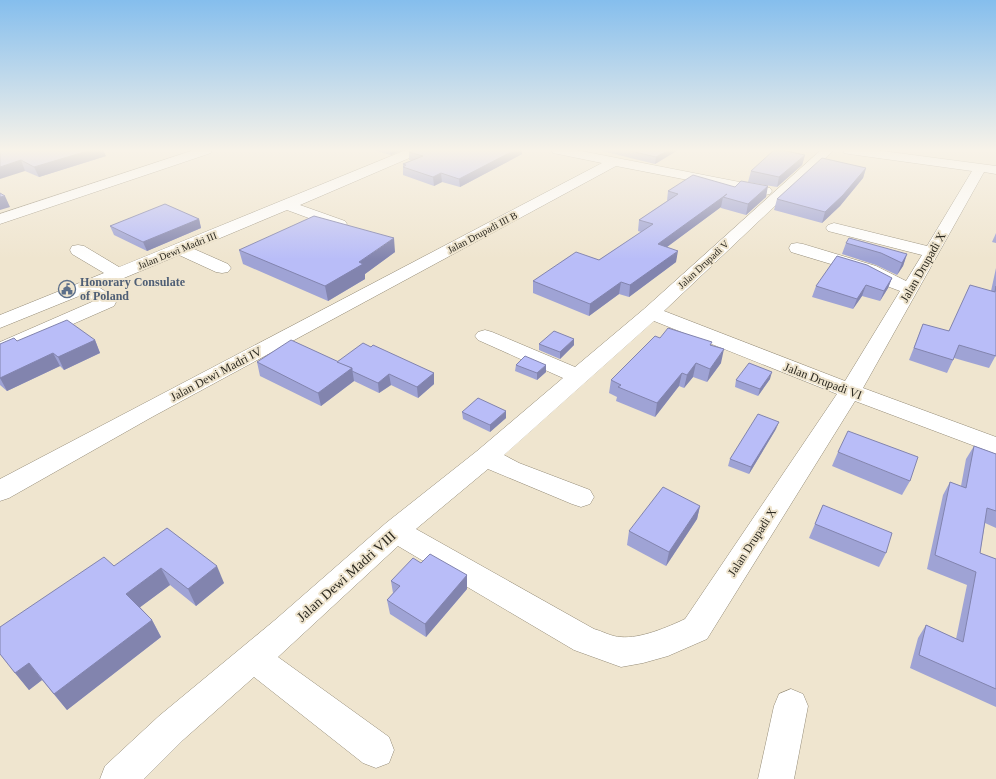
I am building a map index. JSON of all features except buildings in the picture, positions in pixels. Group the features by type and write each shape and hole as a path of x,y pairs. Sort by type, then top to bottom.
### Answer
{"street":[{"path":"0,219 97,186"},
{"name":"Jalan Dewi Madri III","path":"0,322 331,186"},
{"name":"Jalan Drupadi III B","path":"433,258 567,186"},
{"path":"741,186 779,194"},
{"name":"Jalan Drupadi V","path":"577,376 651,313 788,186"},
{"name":"Jalan Drupadi X","path":"396,531 585,640 620,652 643,649 668,642 696,629 850,391 970,186"},
{"path":"287,205 339,224"},
{"path":"834,228 932,252"},
{"path":"797,248 870,270 890,281 910,288"},
{"path":"180,249 222,268"},
{"path":"78,250 117,274"},
{"name":"Jalan Dewi Madri IV","path":"0,491 144,412 433,258"},
{"path":"0,349 108,301 86,287"},
{"name":"Jalan Drupadi VI","path":"651,313 996,446"},
{"path":"486,336 577,376"},
{"name":"Jalan Dewi Madri VIII","path":"118,779 171,728 254,657 396,531 486,457 577,376"},
{"path":"486,457 510,469 581,498"},
{"path":"254,657 376,750"},
{"path":"776,779 791,706"}],"place":[{"name":"Honorary Consulate of Poland","path":"67,289"}]}
